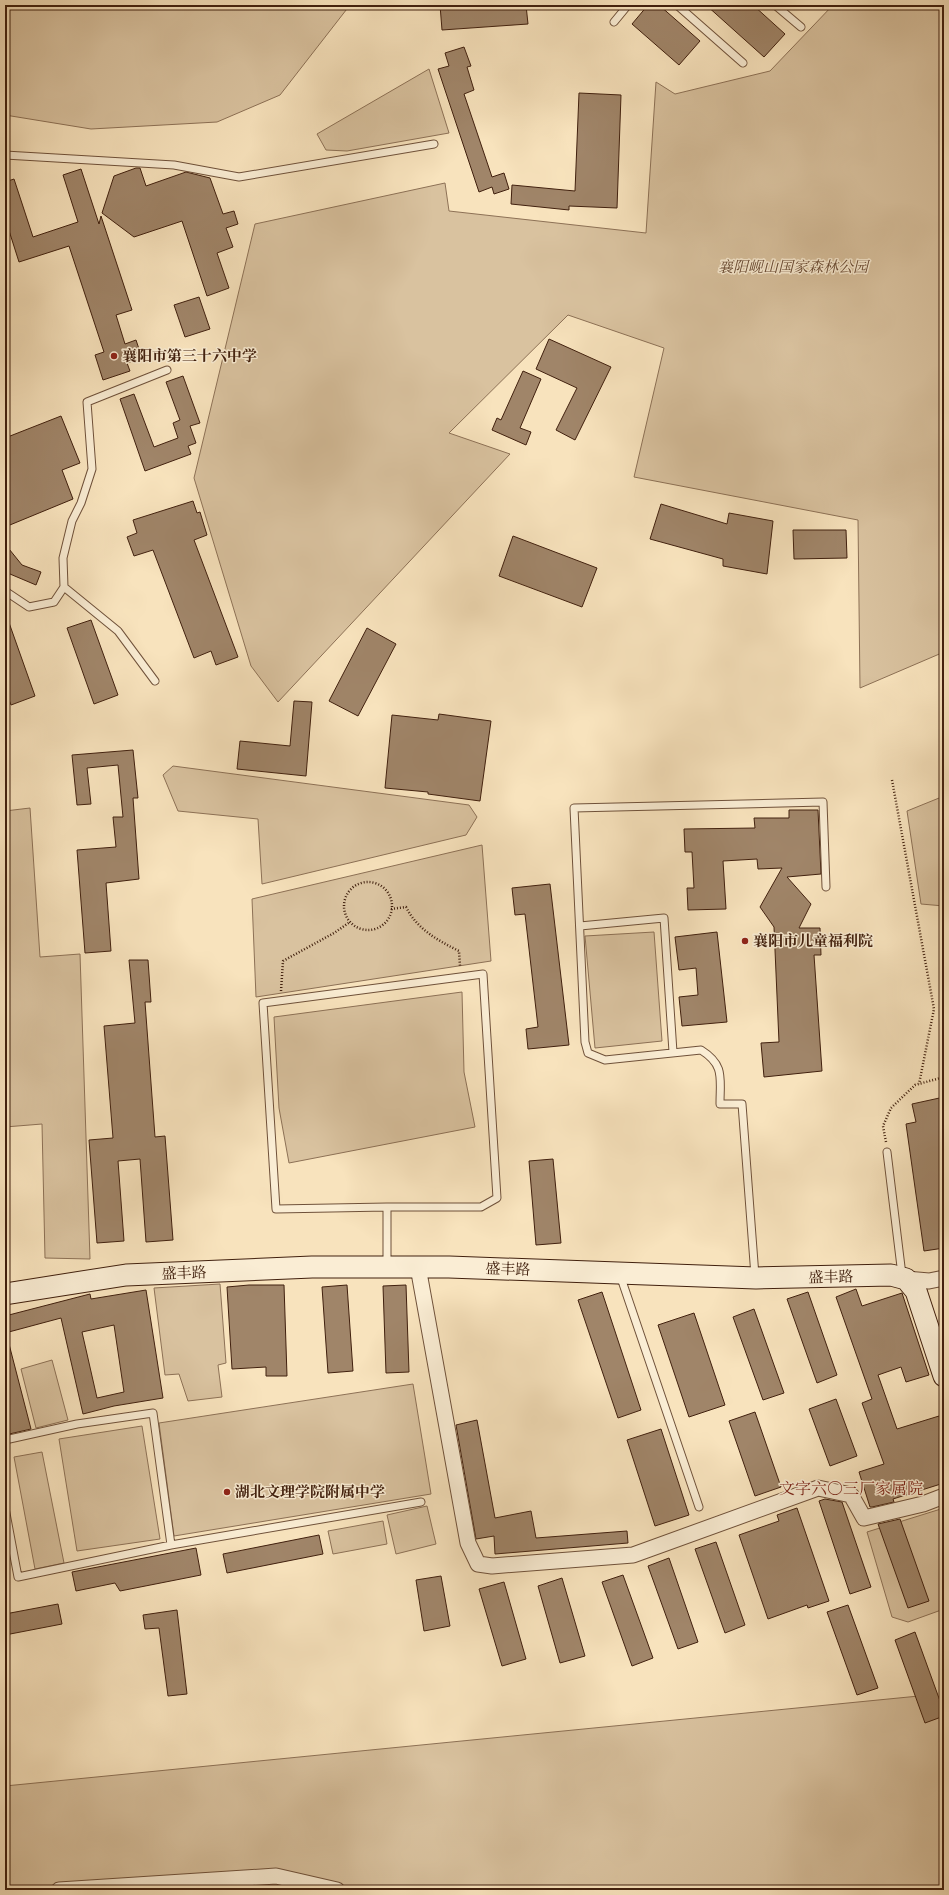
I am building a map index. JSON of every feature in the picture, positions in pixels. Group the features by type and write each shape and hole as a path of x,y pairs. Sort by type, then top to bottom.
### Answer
{"street":[{"name":"盛丰路","path":"5,1294 126,1275 312,1267 418,1267 756,1278 891,1276 904,1278"},
{"path":"418,1267 468,1543 478,1564 492,1566 633,1555 818,1488 851,1495 864,1518 923,1504 944,1496"},
{"path":"904,1278 929,1281 944,1278"},
{"path":"904,1278 916,1291 944,1376"},
{"path":"59,1890 276,1876 337,1890"}],"lane":[{"path":"614,22 628,5"},
{"path":"677,5 743,63"},
{"path":"775,5 801,27"},
{"path":"5,155 174,164 239,177 434,144"},
{"path":"5,364 5,389"},
{"path":"5,591 29,606 54,602 64,587 63,558 72,521 81,503 92,469 87,402 167,370"},
{"path":"64,587 118,631 154,681"},
{"path":"756,1278 742,1104 720,1104 720,1068 713,1057 701,1050 605,1060 588,1053 585,1042 574,808 823,802 826,887"},
{"path":"580,926 664,918 673,1052"},
{"path":"483,974 497,1198 481,1207 276,1209 263,1003 281,1000 483,974"},
{"path":"887,1152 904,1278"},
{"path":"387,1207 387,1267"},
{"path":"619,1273 699,1507"},
{"path":"5,1440 77,1424 153,1413 171,1545"},
{"path":"5,1508 18,1577 171,1545 421,1502"}],"path":[{"path":"892,780 934,1009 919,1084"},
{"path":"368,882 383,888 391,901 391,909 386,921 375,929 362,929 350,922 346,915 345,900 348,893 361,884 368,882"},
{"path":"391,909 406,907 411,916 431,936 459,951 462,977"},
{"path":"281,1000 284,961 334,933 350,922"},
{"path":"887,1152 883,1126 891,1108 915,1085 944,1077"}],"green space":[{"path":"9,5 350,5 280,95 217,122 91,129 5,115 5,10"},
{"name":"襄阳岘山国家森林公园","path":"833,5 944,5 944,652 860,688 858,520 634,477 664,348 568,315 449,433 510,454 278,702 251,666 194,478 255,224 445,183 449,211 646,233 656,82 675,94 770,71"},
{"path":"429,69 449,133 347,151 326,150 317,134"},
{"path":"173,766 469,805 477,817 466,835 262,884 258,819 178,811 163,775"},
{"path":"944,796 944,906 921,904 907,811"},
{"path":"30,808 40,957 80,954 90,1259 45,1258 42,1124 5,1127 5,811"},
{"path":"482,845 491,961 256,997 252,899"},
{"path":"654,932 662,1041 595,1048 585,936"},
{"path":"462,992 464,1072 475,1127 289,1163 279,1108 274,1017"},
{"path":"220,1284 226,1363 218,1365 222,1397 188,1401 179,1374 165,1375 154,1288"},
{"path":"52,1360 68,1420 36,1428 21,1369"},
{"path":"413,1384 431,1494 174,1536 159,1423"},
{"path":"142,1426 160,1539 77,1551 59,1439"},
{"path":"42,1452 64,1563 35,1569 14,1457"},
{"path":"427,1506 436,1544 396,1554 387,1515"},
{"path":"944,1508 944,1609 908,1622 892,1617 867,1532"},
{"path":"383,1521 387,1544 333,1554 328,1531"},
{"path":"929,1695 944,1726 944,1890 5,1890 5,1786"}],"building":[{"path":"440,5 526,5 528,24 442,30"},
{"path":"648,5 659,5 700,41 679,65 632,24"},
{"path":"706,5 753,5 785,34 764,57"},
{"path":"464,47 471,66 467,67 474,90 464,94 492,177 504,173 509,189 494,194 492,187 479,192 438,69 449,66 445,53"},
{"path":"579,93 621,95 617,208 569,206 569,210 511,204 512,185 575,191"},
{"path":"140,168 146,186 186,172 210,178 223,214 234,211 238,224 226,228 233,247 217,253 229,288 207,296 182,221 134,237 102,213 114,176"},
{"path":"81,169 99,224 101,216 132,310 116,315 125,344 136,340 142,358 127,363 130,371 103,380 95,355 104,352 69,246 19,262 5,218 5,182 14,179 33,237 78,222 63,175"},
{"path":"199,297 210,329 185,337 174,305"},
{"path":"549,339 611,367 575,440 556,430 577,388 536,369"},
{"path":"523,371 541,379 520,428 531,432 526,445 492,430 497,418 501,420"},
{"path":"183,376 200,423 190,426 196,443 188,446 191,454 145,471 120,399 134,394 154,447 178,438 173,423 180,420 166,382"},
{"path":"61,416 80,463 62,470 73,499 5,527 5,438"},
{"path":"193,501 197,513 200,512 207,535 194,540 238,657 216,665 211,651 194,658 153,550 134,556 127,537 137,533 133,520"},
{"path":"661,504 727,524 729,513 773,521 767,574 723,566 723,559 650,539"},
{"path":"793,530 846,530 847,558 794,559"},
{"path":"513,536 597,568 582,607 499,576"},
{"path":"5,544 22,565 41,572 36,585 10,574 5,568"},
{"path":"5,617 7,617 35,696 11,705 5,689"},
{"path":"91,620 118,695 94,704 67,628"},
{"path":"367,628 396,644 358,716 329,701"},
{"path":"294,701 312,702 306,776 237,769 240,741 290,746"},
{"path":"439,714 491,721 480,801 428,794 428,792 385,788 392,715 438,720"},
{"path":"133,750 138,798 133,798 139,879 106,883 111,951 85,953 77,850 116,847 113,817 123,817 118,765 87,768 91,804 77,805 72,755"},
{"path":"789,810 818,810 821,874 787,877 811,904 799,928 820,928 821,955 814,955 822,1071 764,1077 761,1043 779,1042 774,927 760,907 782,868 758,869 757,859 723,861 726,909 688,910 687,888 694,888 692,852 685,852 684,829 755,828 754,818 789,818"},
{"path":"550,884 569,1045 528,1049 526,1029 538,1027 525,914 515,915 512,888"},
{"path":"717,932 727,1022 682,1026 679,997 698,995 696,968 679,970 675,937"},
{"path":"129,960 148,960 151,1002 145,1002 155,1137 165,1136 173,1240 146,1242 140,1159 118,1161 124,1241 97,1243 89,1140 113,1138 104,1026 135,1023"},
{"path":"944,1097 944,1248 924,1251 906,1124 916,1122 912,1104"},
{"path":"553,1159 561,1243 536,1245 529,1161"},
{"path":"249,1285 284,1285 287,1376 266,1376 266,1367 232,1369 227,1287"},
{"path":"347,1285 353,1371 328,1373 322,1287"},
{"path":"406,1285 409,1372 386,1373 383,1286"},
{"path":"856,1289 862,1306 902,1293 929,1375 906,1382 901,1367 878,1375 897,1429 939,1416 944,1433 944,1483 893,1499 894,1502 872,1507 870,1507 859,1472 884,1464 862,1403 872,1399 836,1297"},
{"path":"146,1290 163,1398 114,1406 83,1414 61,1318 5,1333 5,1316 90,1294 91,1299","holes":["114,1325 124,1392 97,1398 82,1332"]},
{"path":"602,1292 641,1410 618,1418 578,1300"},
{"path":"808,1292 837,1375 817,1383 787,1299"},
{"path":"754,1309 784,1393 763,1400 733,1317"},
{"path":"694,1313 725,1405 689,1417 658,1325"},
{"path":"5,1344 9,1344 31,1429 5,1435"},
{"path":"836,1399 857,1456 830,1466 809,1409"},
{"path":"755,1412 781,1487 755,1496 729,1421"},
{"path":"477,1420 495,1518 531,1511 536,1538 627,1531 628,1543 495,1554 494,1536 476,1539 456,1425"},
{"path":"661,1429 689,1515 655,1526 627,1440"},
{"path":"825,1499 842,1502 871,1587 850,1594 819,1501"},
{"path":"797,1508 829,1601 808,1608 807,1605 768,1619 739,1535 779,1521 777,1515"},
{"path":"900,1519 929,1601 908,1608 878,1524"},
{"path":"319,1535 323,1554 227,1573 223,1554"},
{"path":"716,1542 745,1625 725,1633 695,1549"},
{"path":"196,1548 201,1575 120,1591 115,1583 76,1591 72,1572"},
{"path":"669,1558 698,1642 678,1649 648,1566"},
{"path":"623,1575 653,1658 632,1666 602,1582"},
{"path":"441,1576 450,1626 424,1631 416,1580"},
{"path":"562,1578 585,1656 560,1663 538,1586"},
{"path":"504,1582 526,1659 502,1666 479,1589"},
{"path":"58,1604 62,1624 5,1635 5,1614"},
{"path":"848,1605 878,1688 857,1695 827,1612"},
{"path":"177,1610 187,1694 168,1696 159,1628 145,1629 143,1615"},
{"path":"915,1632 944,1712 944,1716 925,1723 895,1640"}],"place":[{"name":"襄阳市第三十六中学","path":"114,356"},
{"name":"襄阳市儿童福利院","path":"745,941"},
{"name":"湖北文理学院附属中学","path":"227,1492"}],"district":[{"name":"文字六〇三厂家属院","path":"851,1488"}]}
